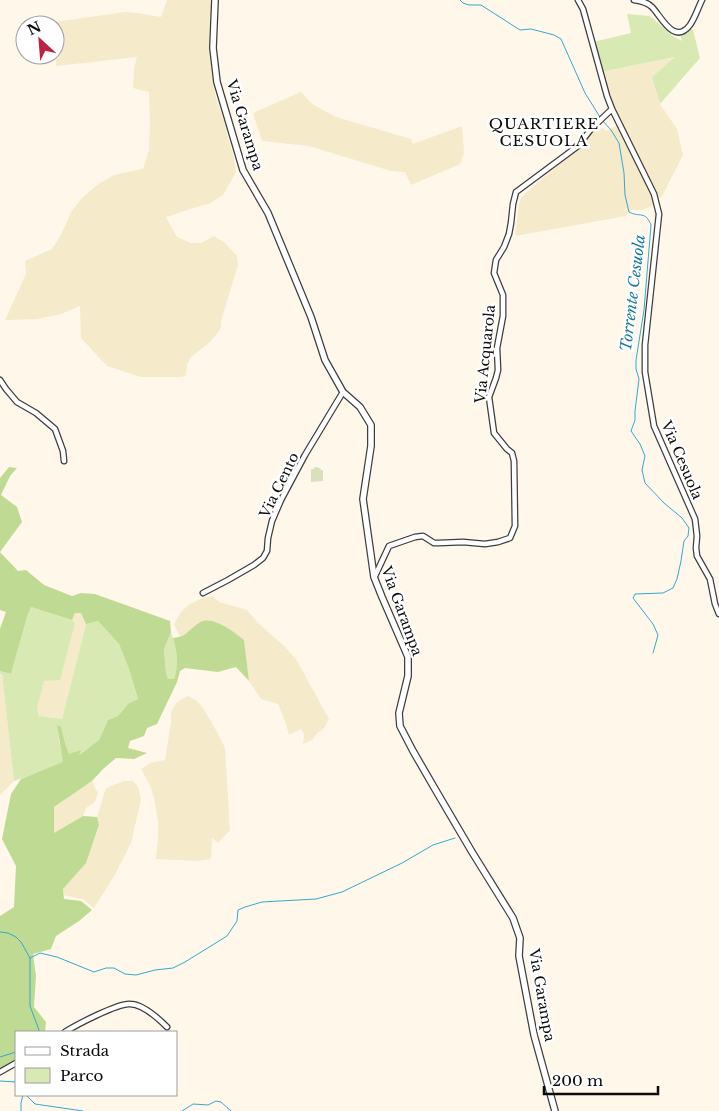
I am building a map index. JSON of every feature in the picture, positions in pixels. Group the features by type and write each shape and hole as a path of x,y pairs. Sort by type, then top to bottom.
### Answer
{"street":[{"name":"Via Garampa","path":"215,0 213,48 217,82 243,170 268,213 311,317 325,360 343,392 360,406 371,425 371,446 363,498 374,576 408,657 408,676 399,713 400,726 430,782 513,918 520,938 520,956 534,1035 555,1111"},
{"path":"578,0 583,9 612,110"},
{"path":"634,0 643,1 652,6 667,27 677,32 689,26 702,0"},
{"name":"Via Acquarola","path":"374,576 389,546 415,537 423,536 434,543 463,542 485,544 510,538 515,526 514,462 512,454 494,433 489,397 498,370 497,348 503,316 502,295 494,273 496,260 509,234 516,192 578,146 591,129 612,110"},
{"name":"Via Cesuola","path":"612,110 654,194 659,214 645,354 645,372 654,426 694,519 697,536 697,556 710,579 719,614"},
{"path":"0,380 17,402 36,413 56,429 64,461"},
{"name":"Via Cento","path":"203,593 241,573 263,558 267,552 272,521 281,500 343,392"},
{"path":"67,1031 129,1003 137,1005 155,1015 167,1027"},
{"path":"0,1072 15,1064"}],"shaded area":[{"path":"167,0 212,0 213,83 236,172 223,195 209,204 166,217 177,237 191,243 201,243 214,236 224,242 237,256 238,265 221,321 221,328 211,341 191,357 187,364 186,375 182,377 141,377 107,366 81,338 80,306 61,314 37,319 5,320 26,274 25,261 52,249 71,212 82,198 97,185 114,175 143,169 149,150 149,92 133,88 137,57 65,65 65,21 125,12 161,17"},
{"path":"676,57 652,77 660,104 677,129 683,155 661,198 657,197 616,111 601,72"},
{"path":"301,92 312,104 336,117 411,139 413,144 462,126 464,153 460,164 411,185 405,172 391,171 309,146 262,141 253,113"},
{"path":"618,125 653,197 654,205 642,210 631,210 626,216 515,236 519,204 522,196 581,146 595,126 599,130 603,128 606,131"},
{"path":"213,596 219,602 247,610 296,659 329,719 323,730 317,733 312,740 303,744 304,734 301,729 289,735 278,704 261,699 249,681 244,640 189,632 180,637 174,624 181,612 190,604"},
{"path":"75,613 81,613 86,624 62,719 39,716 37,709 44,681 75,623 72,620"},
{"path":"0,674 2,674 14,781 0,795"},
{"path":"188,696 197,701 203,708 225,748 230,830 218,843 212,838 211,859 197,861 156,859 158,821 150,785 141,769 150,763 165,760 171,712 177,702"},
{"path":"92,781 98,792 95,802 86,808 83,816 54,833 54,807"},
{"path":"124,781 133,781 138,787 141,799 131,843 113,878 94,908 83,899 64,895 63,889 86,863 99,826 97,817 106,788"}],"green space":[{"path":"627,14 650,16 673,36 682,41 680,33 690,27 693,30 700,58 660,104 652,77 675,57 601,72 593,42 631,33"},
{"path":"9,467 17,468 10,476 1,495 17,507 22,522 0,552 0,478"},
{"path":"314,467 323,470 323,481 311,482 311,469 314,469"},
{"path":"0,552 18,571 26,570 44,585 72,596 81,593 95,594 170,621 171,632 164,649 168,679 174,679 177,668 173,638 184,635 204,621 216,622 222,625 244,640 249,681 236,667 218,672 185,668 180,671 177,682 157,724 147,728 144,736 130,741 128,748 147,753 134,759 116,758 92,781 54,807 54,833 83,816 97,817 99,825 86,863 63,889 64,899 81,901 92,910 56,936 51,949 33,954 36,976 34,1007 46,1022 45,1031 15,1031 15,1061 1,1069 0,916 14,907 16,866 2,839 11,794 21,779 63,762 57,725 61,726 69,754 81,750 79,755 99,740 108,720 118,716 129,703 138,699 119,644 98,621 86,624 81,613 75,613 72,620 31,607 11,674 0,671 0,629 6,612 0,610"},
{"path":"31,607 72,620 75,623 60,680 44,681 37,709 39,716 62,719 86,624 98,621 119,644 138,699 129,703 118,716 108,720 99,740 77,756 69,754 61,726 58,725 59,741 64,762 14,781 2,674 0,674 0,671 11,674"},
{"path":"171,632 176,650 177,666 174,679 168,679 164,649"}],"waterway":[{"name":"Torrente Cesuola","path":"460,0 469,5 481,5 520,30 531,29 554,35 561,39 585,93 600,117"},
{"name":"Torrente Cesuola","path":"602,120 619,143 624,173 625,195 629,212 647,217 651,225 644,310 636,360 639,379 635,420 631,431 640,444 645,456 642,470 645,483 682,518 689,528 688,536 684,541 677,579 673,588 663,593 635,594 633,598 653,624 658,635 653,653"},
{"path":"30,958 40,953 57,957 94,972 106,968 114,968 125,974 136,975 173,968 227,936 237,921 238,910 262,902 316,899 342,892 402,863 433,845 455,838"},
{"path":"0,932 16,937 30,958 30,1006 38,1031"},
{"path":"0,1057 15,1052"},
{"path":"0,1081 15,1082"},
{"path":"21,1111 23,1096"},
{"path":"27,1096 35,1104 83,1111"},
{"path":"182,1111 193,1104 208,1105 216,1101 221,1102 231,1111"}],"district":[{"name":"QUARTIERE CESUOLA","path":"544,132"}]}
